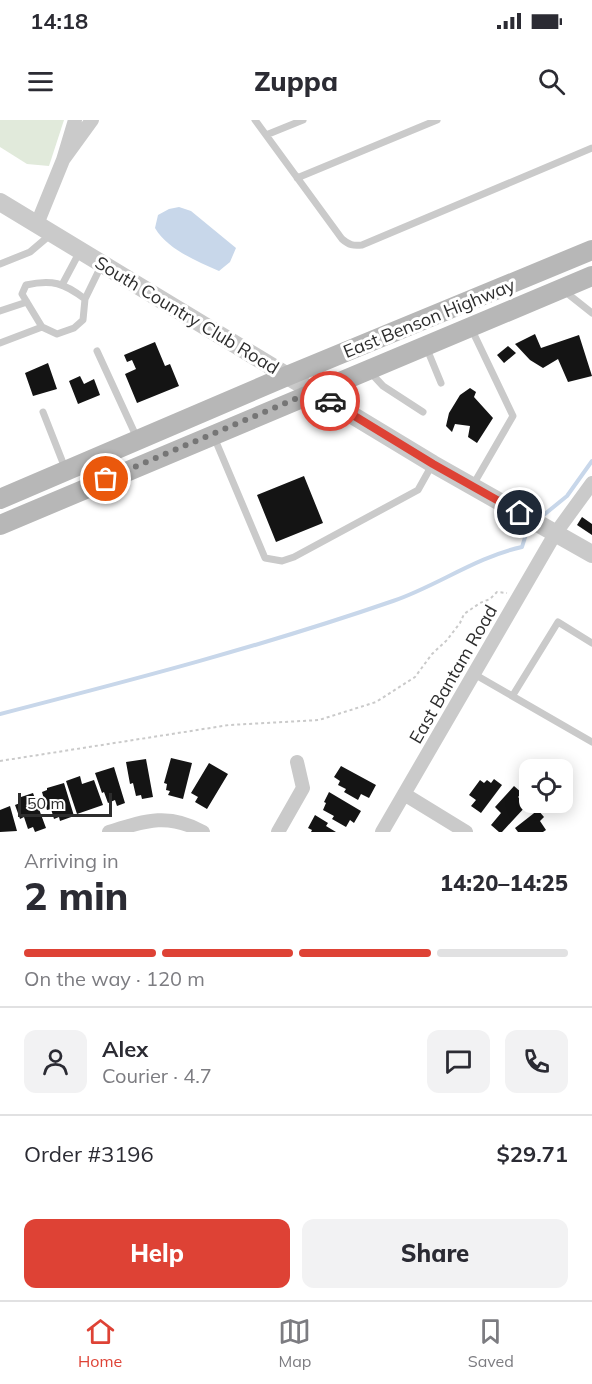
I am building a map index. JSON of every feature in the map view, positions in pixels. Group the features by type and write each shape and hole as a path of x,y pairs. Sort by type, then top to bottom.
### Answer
{"main road":[{"name":"East Benson Highway","path":"0,499 287,376 592,250"},
{"name":"East Benson Highway","path":"0,525 592,276"}],"street":[{"path":"44,229 75,120"},
{"path":"63,160 92,120"},
{"name":"South Country Club Road","path":"0,202 433,464 592,554"},
{"name":"East Bantam Road","path":"382,832 555,534 592,483"},
{"path":"278,832 303,788 297,762"},
{"path":"404,794 466,832"},
{"path":"109,832 147,820 174,820 202,832"}],"lane":[{"path":"255,120 342,239 356,246 592,148"},
{"path":"266,135 303,120"},
{"path":"297,178 437,120"},
{"path":"0,264 30,252 44,229"},
{"path":"62,285 80,250"},
{"path":"86,299 62,285 43,282 26,285 22,294 42,327 57,334 74,328 83,320 86,299 102,264"},
{"path":"561,289 592,313"},
{"path":"0,311 27,302"},
{"path":"470,326 513,416 473,485"},
{"path":"0,343 42,327"},
{"path":"426,345 441,383"},
{"path":"97,351 138,440"},
{"path":"367,369 383,386 423,412"},
{"path":"43,412 66,470"},
{"path":"213,434 265,558 282,561 294,557 417,490 433,464"},
{"path":"513,695 558,622 592,643"},
{"path":"474,674 592,742"}],"path":[{"path":"0,761 229,725 319,720 376,702 415,677 432,654 447,640 464,614 490,599 497,592 505,592 518,597"}],"green space":[{"path":"0,120 64,120 49,166 27,164 0,147"}],"water":[{"path":"179,207 191,211 236,248 230,262 219,271 175,249 155,228 158,215"}],"building":[{"path":"535,334 541,348 579,335 592,376 568,382 558,359 543,368 530,360 515,344"},
{"path":"155,342 165,366 170,364 179,386 137,403 125,374 136,369 132,360 127,362 124,355"},
{"path":"508,346 516,353 504,363 497,355"},
{"path":"48,363 57,389 33,396 25,373"},
{"path":"80,376 84,384 94,379 100,395 78,404 69,381"},
{"path":"470,388 476,392 474,397 493,418 477,443 468,437 470,426 455,424 452,432 446,426 449,413 460,395"},
{"path":"304,476 323,523 276,542 257,495"},
{"path":"582,517 592,524 592,535 577,525"},
{"path":"171,758 192,763 183,799 168,795 170,791 166,790 167,784 164,783"},
{"path":"146,759 153,797 142,799 141,795 136,796 133,783 130,784 126,762"},
{"path":"209,763 228,774 207,809 195,802 198,797 191,793"},
{"path":"341,766 376,785 369,798 361,794 358,800 344,792 346,789 338,785 340,781 334,777"},
{"path":"114,767 125,803 117,806 115,800 108,803 95,773"},
{"path":"80,776 82,784 94,780 103,805 77,814 66,781"},
{"path":"494,779 502,785 481,813 471,806 476,800 469,795 480,780 484,783 487,780 491,783"},
{"path":"64,783 74,816 60,821 59,817 54,819 51,809 47,810 42,792 47,788"},
{"path":"514,786 519,790 520,813 502,832 491,825 501,813 495,807"},
{"path":"329,792 361,811 354,823 350,820 346,827 332,819 334,816 323,810"},
{"path":"33,793 46,828 35,832 33,827 28,829 24,817 20,819 15,805 20,803 18,798"},
{"path":"10,806 17,831 0,832 0,810"},
{"path":"534,813 541,813 544,817 540,821 546,830 518,832 515,828"},
{"path":"315,815 328,823 326,826 336,832 311,832 312,830 308,828"}],"waterway":[{"path":"540,518 567,496 592,461"},
{"path":"0,714 246,648 393,601 489,558 522,547 527,531 533,525"}],"way so far":[{"path":"106,479 314,391 330,401"}],"route":[{"path":"330,401 433,464 520,513"}]}
